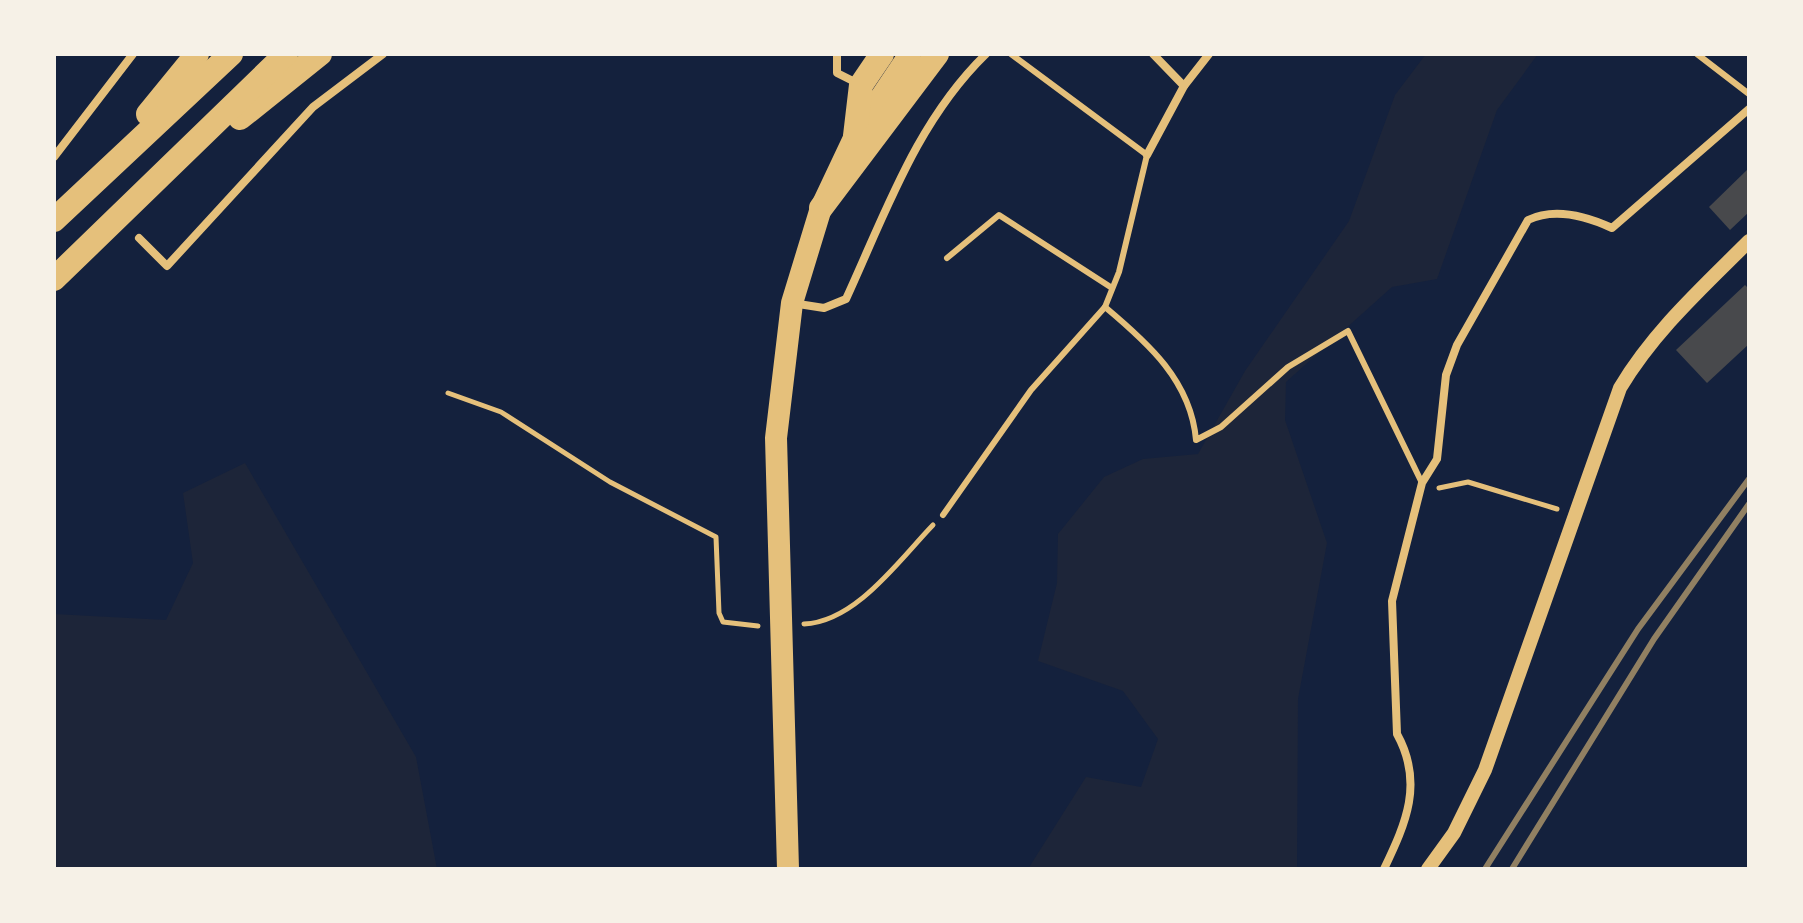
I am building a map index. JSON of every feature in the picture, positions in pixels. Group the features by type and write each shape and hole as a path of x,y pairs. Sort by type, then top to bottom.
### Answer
{"highway":[{"path":"94,181 197,54"},
{"path":"54,220 231,54"},
{"path":"54,279 286,54"},
{"path":"131,206 320,54"},
{"path":"855,136 861,85 882,54"},
{"path":"788,869 776,438 792,303 821,208 855,136 910,54"},
{"path":"821,208 937,54"}],"street":[{"path":"54,157 133,54"},
{"path":"139,238 167,266 313,107 383,54"},
{"path":"837,54 837,73 861,85"},
{"path":"792,303 824,308 846,299 901,175 932,118 986,54"},
{"path":"1153,54 1184,86"},
{"path":"1147,155 1184,86 1209,54"},
{"path":"1384,869 1409,814 1411,790 1404,746 1397,734 1392,601 1422,483 1437,459 1446,375 1457,345 1528,220 1546,211 1594,220 1612,228 1749,109"},
{"path":"1428,869 1454,833 1485,770 1620,388 1640,354 1665,324 1749,241"}],"lane":[{"path":"943,515 1031,390 1105,307 1147,155 1011,54"},
{"path":"1697,54 1749,94"},
{"path":"947,258 999,215 1112,288"},
{"path":"1105,307 1164,362 1194,419 1196,440 1221,427 1288,367 1348,331 1422,483"}],"path":[{"path":"448,393 501,412 610,482 716,537 719,613 723,622 739,626"},
{"path":"1419,494 1468,482 1575,515"},
{"path":"813,624 860,600 943,515"}],"shaded area":[{"path":"1426,54 1538,54 1497,110 1437,279 1392,287 1286,382 1285,420 1327,543 1298,699 1297,869 1028,869 1086,777 1141,787 1158,739 1123,691 1038,661 1057,583 1058,534 1104,477 1143,459 1198,454 1245,371 1349,221 1395,95"},
{"path":"245,463 416,757 437,869 54,869 54,614 166,620 193,563 183,493"}],"building":[{"path":"1749,168 1749,212 1730,230 1709,207"},
{"path":"1745,285 1749,289 1749,344 1707,383 1676,350"}],"railway":[{"path":"1485,869 1638,629 1749,479"},
{"path":"1512,869 1654,639 1749,504"}]}
